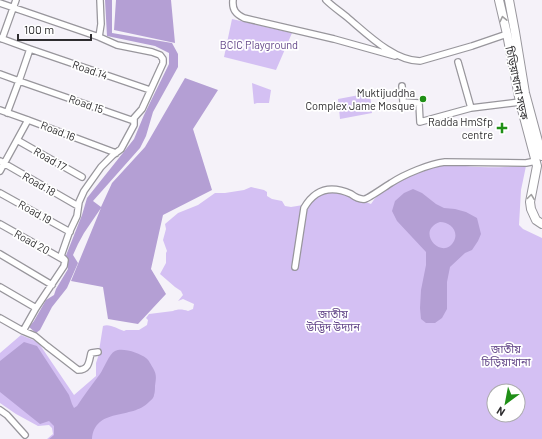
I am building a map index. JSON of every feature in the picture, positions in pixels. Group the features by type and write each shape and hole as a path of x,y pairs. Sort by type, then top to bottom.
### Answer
{"main road":[{"name":"চিড়িয়াখানা সড়ক","path":"499,0 511,33 539,162 530,202 531,209 536,220 542,224"},
{"name":"চিড়িয়াখানা সড়ক","path":"508,0 520,102 539,162"}],"street":[{"path":"1,39 16,0"},
{"path":"99,0 99,37"},
{"path":"233,0 234,11 239,16 244,18 334,39 409,60 420,61 511,33"},
{"path":"326,0 379,43 395,54 409,60"},
{"path":"0,3 99,37 117,45 148,50 160,55 163,59 163,63 142,109 134,118 134,125 124,144 121,149 101,167 84,191 61,256 65,260 64,266 36,308 23,331"},
{"name":"Road 14","path":"1,39 150,90"},
{"path":"7,113 30,49"},
{"path":"458,62 471,108"},
{"path":"0,74 19,81"},
{"name":"Road 15","path":"19,81 134,121"},
{"path":"402,86 403,102 419,103 420,122 471,108 520,102"},
{"name":"Road 16","path":"0,110 116,153"},
{"path":"0,171 2,162 28,120"},
{"name":"Road 17","path":"17,140 82,177"},
{"name":"Road 18","path":"2,162 78,206"},
{"path":"295,267 304,208 308,201 319,192 337,190 358,199 365,199 395,180 438,163 539,162"},
{"name":"Road 19","path":"0,193 70,232"},
{"name":"Road 20","path":"0,224 65,260"},
{"path":"0,254 52,284"},
{"path":"0,287 36,308"},
{"path":"0,318 35,336 78,370 83,370 87,367 91,353 98,352"},
{"path":"0,410 7,414 25,435"}],"green space":[{"name":"BCIC Playground","path":"232,19 292,33 276,70 224,57"},
{"path":"252,83 271,90 269,103 254,104"},
{"path":"370,93 372,113 340,119 338,99"},
{"name":"জাতীয় উদ্ভিদ উদ্যান","path":"452,164 480,167 526,166 521,190 519,225 523,229 542,238 542,439 47,439 53,434 52,428 49,425 38,426 0,403 0,353 21,335 38,342 74,395 96,376 96,363 103,326 111,326 124,331 139,330 147,325 148,320 146,318 149,314 178,310 188,311 193,309 194,304 183,299 178,301 183,295 181,291 160,274 166,263 167,251 163,240 166,229 165,224 178,213 198,205 215,193 244,190 251,187 264,190 267,192 267,196 272,199 282,201 285,206 291,207 309,204 317,195 329,192 343,193 371,204 382,191 397,182 419,172 423,172 440,165"}],"shaded area":[{"path":"105,0 112,0 112,33 172,43 178,54 178,67 153,112 146,136 140,148 93,201 101,207 112,183 145,147 185,78 218,90 193,129 212,190 163,215 151,269 166,294 138,324 108,319 103,287 71,281 101,208 84,233 73,255 78,263 67,288 52,307 40,330 36,333 29,327 46,300 54,295 68,269 65,258 87,198 134,139 169,64 169,53 155,46 107,36"},
{"path":"116,0 171,0 175,43 114,30"},
{"path":"413,189 422,193 436,204 444,208 466,212 477,218 481,234 472,250 465,253 450,267 447,282 447,309 442,318 435,323 426,323 421,319 421,290 426,265 426,252 397,221 392,211 395,201 404,193","holes":["440,222 444,222 453,228 455,234 454,241 449,247 444,248 438,247 430,238 430,232 433,226"]},
{"path":"24,342 37,346 69,395 74,408 100,374 111,355 118,350 126,350 135,353 148,360 156,375 154,397 142,407 133,411 115,415 100,422 95,429 92,439 49,439 54,435 54,426 49,421 40,424 0,392 0,361"}],"place":[{"name":"Muktijuddha Complex Jame Mosque","path":"423,99"},
{"name":"Radda HmSfp centre","path":"502,128"}],"park label":[{"name":"জাতীয় চিড়িয়াখানা","path":"506,355"}]}
